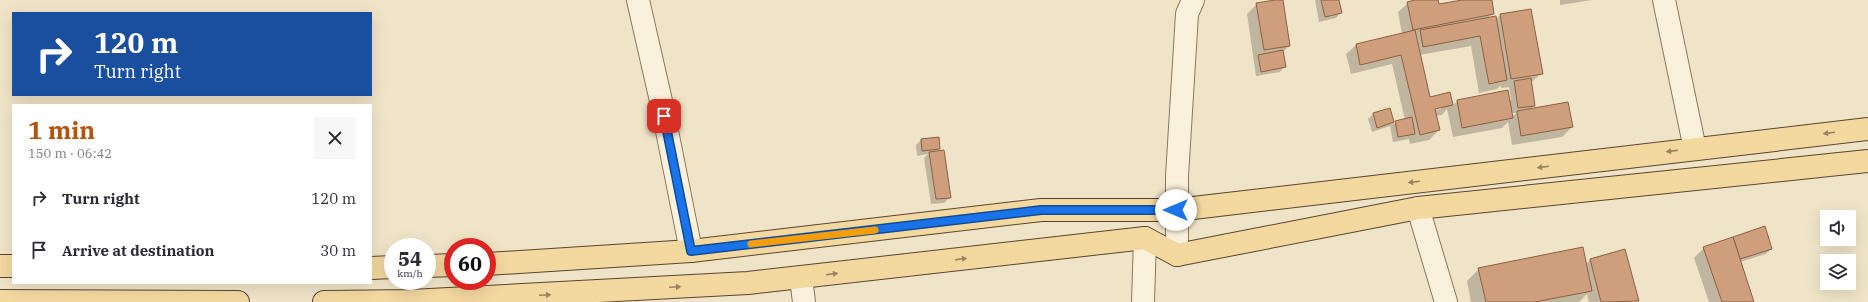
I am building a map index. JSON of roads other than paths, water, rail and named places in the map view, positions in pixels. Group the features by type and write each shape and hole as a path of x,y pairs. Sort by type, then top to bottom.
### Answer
{"main road":[{"path":"496,263 691,251 1041,210 1176,210 1868,129"},
{"path":"324,302 498,300 748,283 1145,238 1177,255 1418,208 1868,161"},
{"path":"0,266 12,266"},
{"path":"372,268 384,267"},
{"path":"0,301 238,302"}],"street":[{"path":"638,0 661,101 691,251"},
{"path":"1177,255 1176,210 1187,14 1193,0"},
{"path":"1664,0 1695,149"},
{"path":"1418,208 1446,302"},
{"path":"1143,302 1145,238"},
{"path":"801,278 804,302"}]}
